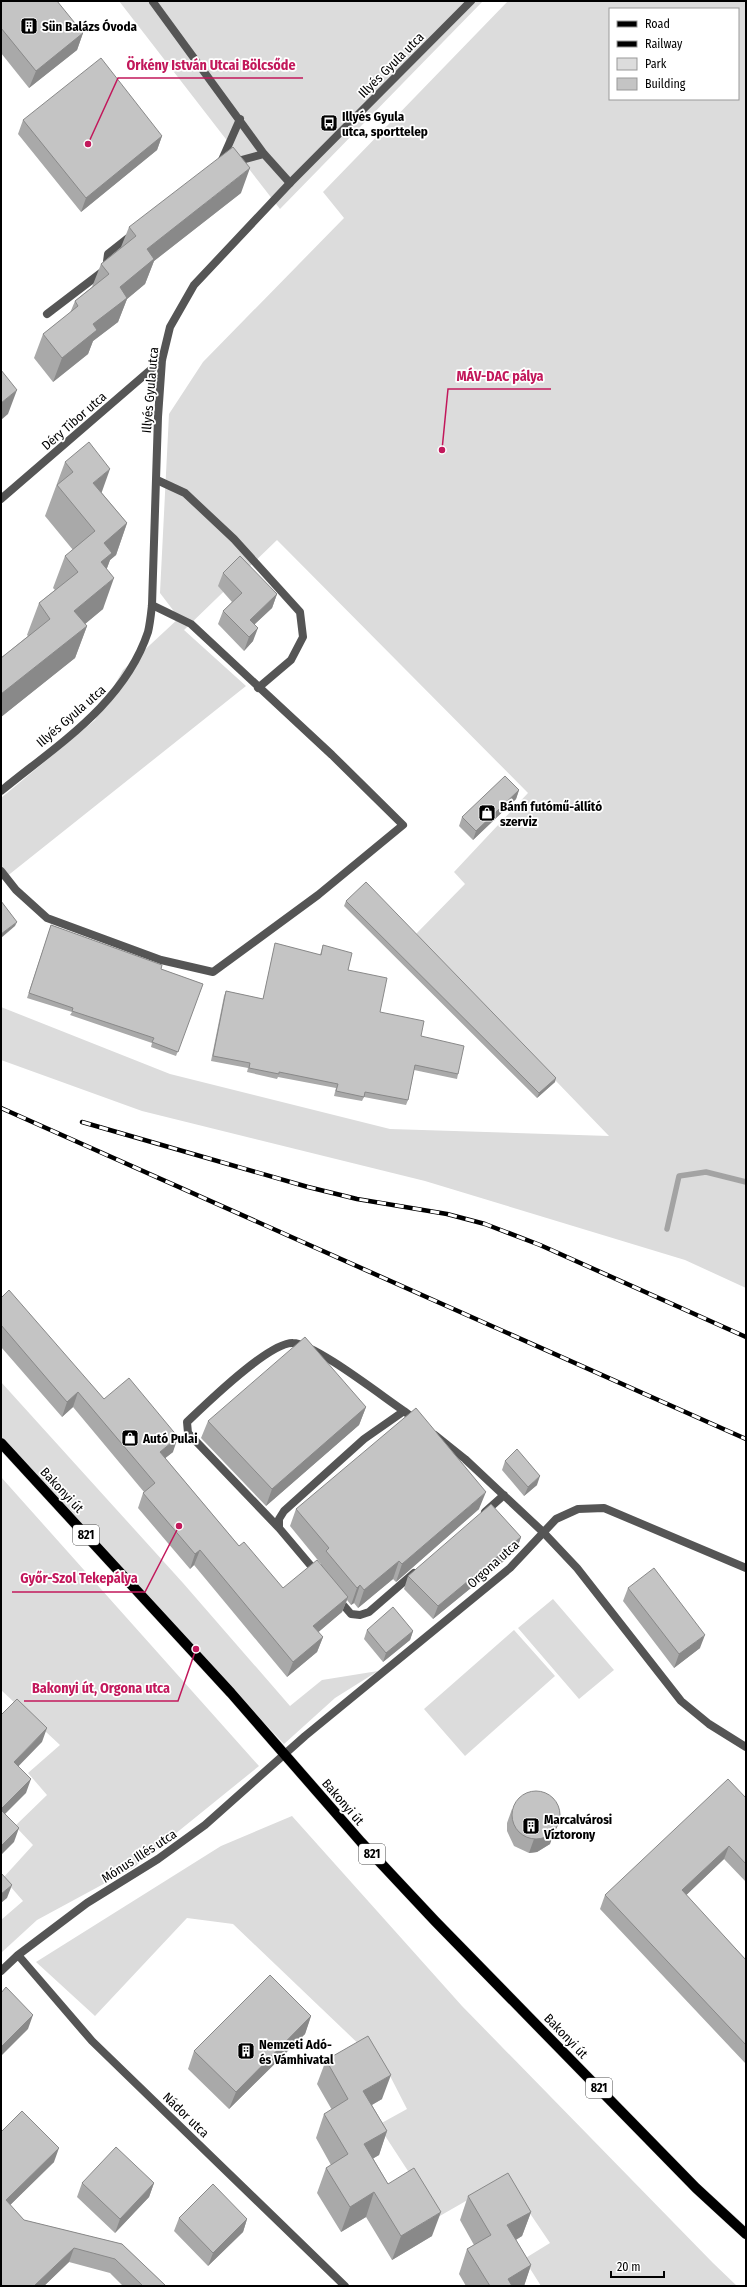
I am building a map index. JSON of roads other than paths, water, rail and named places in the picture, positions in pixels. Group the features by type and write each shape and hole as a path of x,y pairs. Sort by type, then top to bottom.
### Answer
{"main road":[{"name":"Bakonyi út","path":"1,1443 286,1754 361,1842 435,1921 691,2183 746,2234"}],"street":[{"path":"154,1 264,154 290,183"},
{"name":"Illyés Gyula utca","path":"1,791 94,715 114,695 129,674 148,631 152,605 158,417 162,360 170,327 194,285 290,183 471,1"},
{"path":"240,119 216,169 264,154"},
{"path":"47,314 106,269 108,254 137,231"},
{"name":"Déry Tibor utca","path":"1,499 162,360"},
{"path":"157,480 185,493 234,538 300,612 303,637 291,660 258,688"},
{"path":"1,871 16,890 47,918 173,964 213,972 318,895 403,825 332,755 258,688 191,624 152,605"},
{"path":"322,1580 278,1528 188,1433 187,1422 254,1363 284,1344 294,1342 314,1349 404,1411 465,1459 543,1532 577,1568 681,1701 708,1724 746,1747"},
{"path":"278,1528 279,1519 284,1511 364,1439 404,1411"},
{"path":"481,1516 504,1496"},
{"name":"Orgona utca","path":"286,1754 510,1568 556,1519 578,1509 604,1508 746,1568"},
{"path":"332,1591 351,1614 360,1616 369,1612 422,1566"},
{"name":"Mónus Illés utca","path":"1,1971 18,1955 87,1903 158,1859 205,1825 286,1754"},
{"name":"Nádor utca","path":"18,1955 92,2041 345,2286"}],"waterway":[{"path":"667,1229 679,1176 706,1172 746,1182"}],"railway":[{"path":"1,1108 746,1439"},
{"path":"82,1122 308,1187 357,1199 447,1214 485,1224 540,1245 746,1337"}],"place":[{"name":"Sün Balázs Óvoda","path":"29,26"},
{"name":"Illyés Gyula utca, sporttelep","path":"329,123"},
{"name":"Örkény István Utcai Bölcsőde","path":"88,144"},
{"name":"MÁV-DAC pálya","path":"442,450"},
{"name":"Bánfi futómű-állító szerviz","path":"487,813"},
{"name":"Autó Pulai","path":"130,1438"},
{"name":"Győr-Szol Tekepálya","path":"179,1526"},
{"name":"Bakonyi út, Orgona utca","path":"196,1649"},
{"name":"Marcalvárosi Víztorony","path":"531,1826"},
{"name":"Nemzeti Adó- és Vámhivatal","path":"246,2051"}]}
